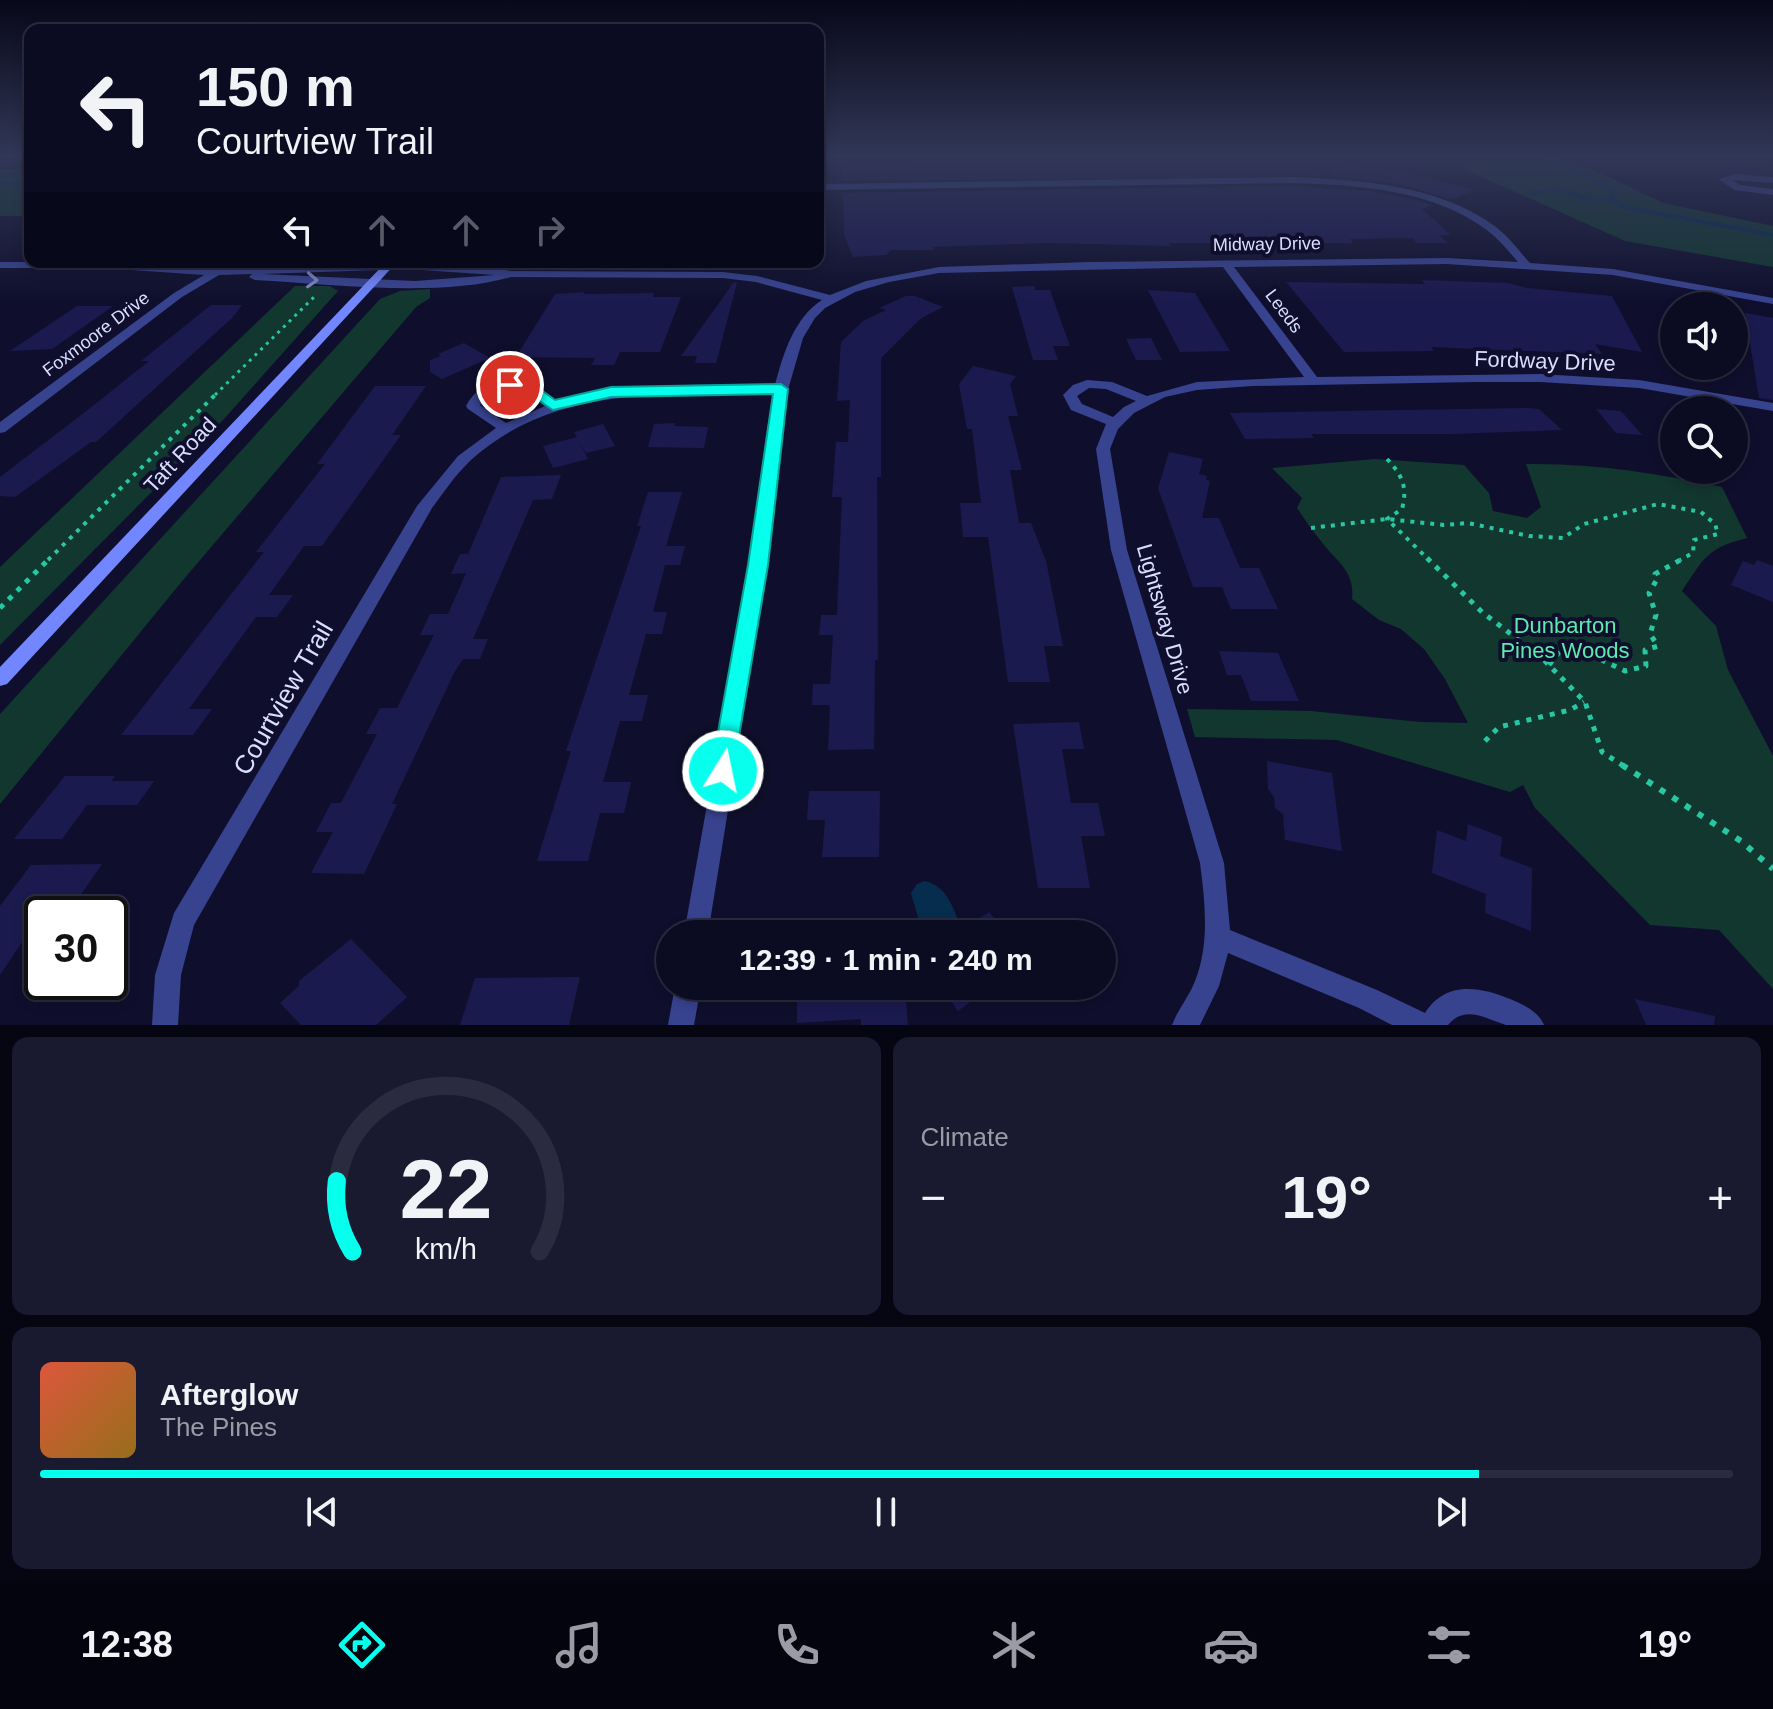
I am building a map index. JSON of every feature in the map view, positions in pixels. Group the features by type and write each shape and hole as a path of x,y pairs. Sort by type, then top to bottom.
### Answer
{"street":[{"path":"1445,206 1487,226 1526,265"},
{"name":"Midway Drive","path":"698,920 758,565 781,389 791,352 811,314 832,299 880,281 939,270 1381,260 1526,265 1613,272 1773,301"},
{"name":"Leeds","path":"1226,263 1313,380"},
{"path":"0,265 24,264"},
{"path":"182,268 217,272 279,268"},
{"name":"Taft Road","path":"0,679 386,268"},
{"path":"459,268 511,274"},
{"path":"234,272 265,279 440,284 485,281 511,274 562,268"},
{"path":"590,268 757,279 832,299"},
{"name":"Foxmoore Drive","path":"0,429 178,295 217,272"},
{"name":"Fordway Drive","path":"1313,380 1540,378 1639,384 1773,407"},
{"path":"1147,401 1102,384 1082,386 1070,395 1076,407 1115,423 1129,410 1147,401 1161,394 1197,386 1313,380"},
{"path":"503,427 473,406 476,398 491,389 523,386 553,405"},
{"name":"Courtview Trail","path":"165,1025 168,975 183,921 425,506 466,456 503,427 553,405 611,392 781,389"},
{"name":"Lightsway Drive","path":"1115,423 1103,449 1119,550 1212,863 1218,903 1217,957 1195,1010 1185,1025"},
{"path":"1218,937 1368,999 1420,1025"},
{"path":"681,1025 685,1000"},
{"path":"1433,1025 1438,1014 1452,1003 1471,1000 1493,1003 1531,1025"}],"path":[{"path":"0,608 328,281"},
{"path":"1387,459 1402,475 1407,489 1402,509 1387,519"},
{"path":"1311,528 1387,519 1444,525 1468,523 1529,536 1563,538 1584,524 1658,504 1701,512 1715,524 1718,534 1694,540 1693,553 1655,574 1656,581 1649,593 1656,615 1650,634 1658,646 1645,650 1646,666 1625,671 1589,654 1560,651 1549,665"},
{"path":"1387,519 1482,612 1549,665 1585,702 1602,752 1741,841 1773,869"},
{"path":"1485,741 1499,727 1570,710 1585,702"}],"green space":[{"path":"0,206 24,206 24,216 0,216"},
{"path":"1546,206 1677,206 1773,226 1773,267 1625,241"},
{"path":"295,286 330,286 338,291 224,419 0,645 0,567"},
{"path":"430,289 430,298 416,307 183,580 0,804 0,714 380,299 400,291"},
{"name":"Dunbarton Pines Woods","path":"1375,459 1464,465 1489,493 1493,511 1527,518 1541,507 1526,464 1624,470 1660,475 1660,484 1722,487 1747,538 1715,550 1682,591 1716,626 1728,670 1773,756 1773,989 1719,930 1650,925 1535,808 1523,785 1510,792 1337,740 1195,737 1187,709 1311,711 1420,722 1468,723 1445,679 1424,649 1401,629 1379,620 1352,599 1351,582 1345,569 1297,508 1302,498 1272,468"}],"water":[{"path":"925,881 939,888 958,920 919,920 911,893 917,884"}],"building":[{"path":"843,206 1430,206 1422,209 1451,235 1439,235 1448,243 1417,243 1412,238 1350,239 1353,243 1169,243 1171,246 1048,243 891,250 886,255 853,257 844,235"},
{"path":"1422,280 1508,283 1527,288 1612,296 1642,352 1595,344 1602,354 1431,347 1434,351 1344,352 1286,282 1425,284"},
{"path":"734,282 737,283 716,363 695,363 697,356 681,356"},
{"path":"1034,286 1035,290 1050,290 1070,346 1053,346 1058,360 1033,360 1012,287"},
{"path":"1148,290 1195,293 1230,351 1180,352"},
{"path":"654,293 653,297 681,297 660,352 620,352 614,365 591,365 595,358 516,357 555,294"},
{"path":"906,296 915,296 943,307 920,319 881,358 881,477 877,477 878,660 875,660 874,749 828,750 830,705 812,705 813,684 830,684 833,635 819,635 821,615 837,615 842,497 832,497 836,442 848,442 850,400 837,401 841,342 863,321 886,310 879,308"},
{"path":"211,305 242,305 232,318 96,442 91,442 15,497 0,496 0,477 149,361 141,361"},
{"path":"77,306 113,306 52,349 10,351"},
{"path":"1748,314 1773,318 1773,400 1759,398"},
{"path":"1151,338 1162,360 1136,360 1126,339"},
{"path":"464,343 490,358 442,379 430,372 430,360"},
{"path":"973,366 1016,376 1010,384 1018,416 1008,416 1022,470 1010,470 1019,523 1031,523 1046,561 1063,646 1044,646 1050,682 1008,682 988,537 963,537 960,503 981,503 972,429 967,429 959,384"},
{"path":"375,386 426,386 392,435 401,435 322,546 304,546 269,595 293,595 277,617 256,617 189,709 212,709 193,735 121,735 264,552 256,552 325,464 317,464"},
{"path":"1539,409 1562,430 1311,434 1314,438 1245,439 1230,413"},
{"path":"1596,409 1621,411 1642,435 1616,433"},
{"path":"675,423 674,426 708,427 704,448 648,447 654,424"},
{"path":"603,424 615,446 586,453 579,442 588,459 553,468 543,446 577,437 574,432"},
{"path":"1169,452 1203,459 1199,474 1207,476 1206,480 1210,481 1202,518 1219,518 1240,568 1259,568 1278,609 1231,609 1222,587 1193,587 1158,488"},
{"path":"561,475 552,499 533,500 473,639 488,639 480,659 463,659 455,671 392,804 397,804 364,874 311,873 333,832 316,832 331,803 341,803 377,734 366,734 380,708 397,708 434,635 420,635 430,614 448,614 466,573 451,574 460,554 468,554 501,477"},
{"path":"648,492 682,492 666,546 685,546 680,565 665,565 653,612 667,612 662,634 646,634 629,695 648,695 642,721 620,721 603,782 631,782 624,813 600,813 588,861 537,861 571,751 566,751 641,526 637,526"},
{"path":"1757,560 1773,566 1773,602 1731,585 1743,561 1754,565"},
{"path":"1219,651 1278,653 1299,701 1251,701 1241,675 1227,675"},
{"path":"1079,722 1084,749 1062,749 1071,803 1098,803 1105,836 1081,836 1090,888 1038,888 1013,724"},
{"path":"1267,761 1332,773 1342,851 1285,840 1283,814 1275,808 1274,797 1268,789"},
{"path":"65,776 115,776 111,781 154,781 137,805 87,805 62,839 14,839"},
{"path":"809,791 880,791 879,857 822,857 825,820 807,820"},
{"path":"1468,824 1502,837 1500,856 1532,868 1531,931 1485,913 1486,894 1432,873 1437,830 1466,841"},
{"path":"102,864 80,896 24,896 24,942 0,975 0,906 31,865"},
{"path":"989,912 996,920 977,920"},
{"path":"351,939 407,997 376,1025 301,1025 280,1003 299,986 299,981"},
{"path":"580,977 569,1025 460,1025 475,978"},
{"path":"1635,999 1715,1016 1714,1025 1646,1025"},
{"path":"797,1000 906,1000 908,1025 861,1025 861,1019 797,1023"},
{"path":"950,1000 973,1000 958,1011"}],"waterway":[{"path":"1622,206 1773,235"}],"route":[{"path":"510,385 532,390 553,405 611,392 781,389 758,565 723,771"}]}
